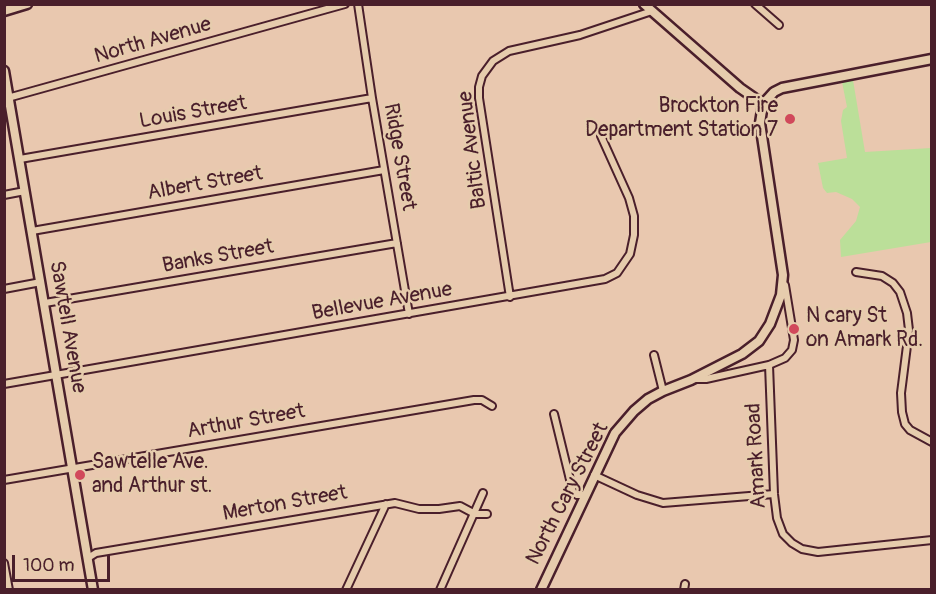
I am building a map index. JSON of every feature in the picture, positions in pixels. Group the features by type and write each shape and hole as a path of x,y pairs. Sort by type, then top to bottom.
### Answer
{"street":[{"path":"4,11 27,4"},
{"name":"North Avenue","path":"7,99 345,4"},
{"name":"Ridge Street","path":"358,4 384,170 410,314"},
{"path":"644,4 740,88 762,104 774,92 782,88 932,59"},
{"path":"755,4 779,25"},
{"name":"Baltic Avenue","path":"510,297 479,98 482,76 493,61 509,51 580,35 652,10"},
{"name":"Sawtell Avenue","path":"4,71 93,590"},
{"name":"Louis Street","path":"20,159 372,98"},
{"name":"North Cary Street","path":"691,380 706,379 769,365 785,358 792,350 794,340 760,123 762,104"},
{"name":"Bellevue Avenue","path":"4,384 605,279 617,273 624,265 632,244 634,216 629,198 601,136"},
{"name":"Albert Street","path":"32,231 384,170"},
{"path":"4,195 25,191"},
{"name":"Banks Street","path":"45,303 397,243"},
{"path":"856,272 882,276 893,283 900,292 909,330 901,393 902,412 905,424 910,430 932,442"},
{"name":"North Cary Street","path":"541,590 615,433 648,399 742,354 759,341 777,308 783,275"},
{"path":"4,288 41,282"},
{"path":"654,355 663,391"},
{"name":"Amark Road","path":"769,365 774,494 777,518 783,534 802,549 818,552 932,540"},
{"name":"Arthur Street","path":"4,480 474,400 482,400 492,406"},
{"path":"554,414 573,492 577,495 585,495"},
{"path":"594,475 637,495 663,503 774,494"},
{"path":"440,590 483,493"},
{"name":"Merton Street","path":"88,558 96,553 395,503 439,509 460,506 474,514 488,514"},
{"path":"346,590 386,504"},
{"path":"4,563 9,590"}],"green space":[{"path":"853,80 865,152 931,148 931,242 841,257 840,240 856,221 860,207 852,199 836,192 827,193 823,188 818,163 847,158 841,121 843,110 847,107 842,82"}],"place":[{"name":"Brockton Fire Department Station 7","path":"790,119"},
{"name":"N cary St on Amark Rd.","path":"794,329"},
{"name":"Sawtelle Ave. and Arthur st.","path":"80,475"}]}
